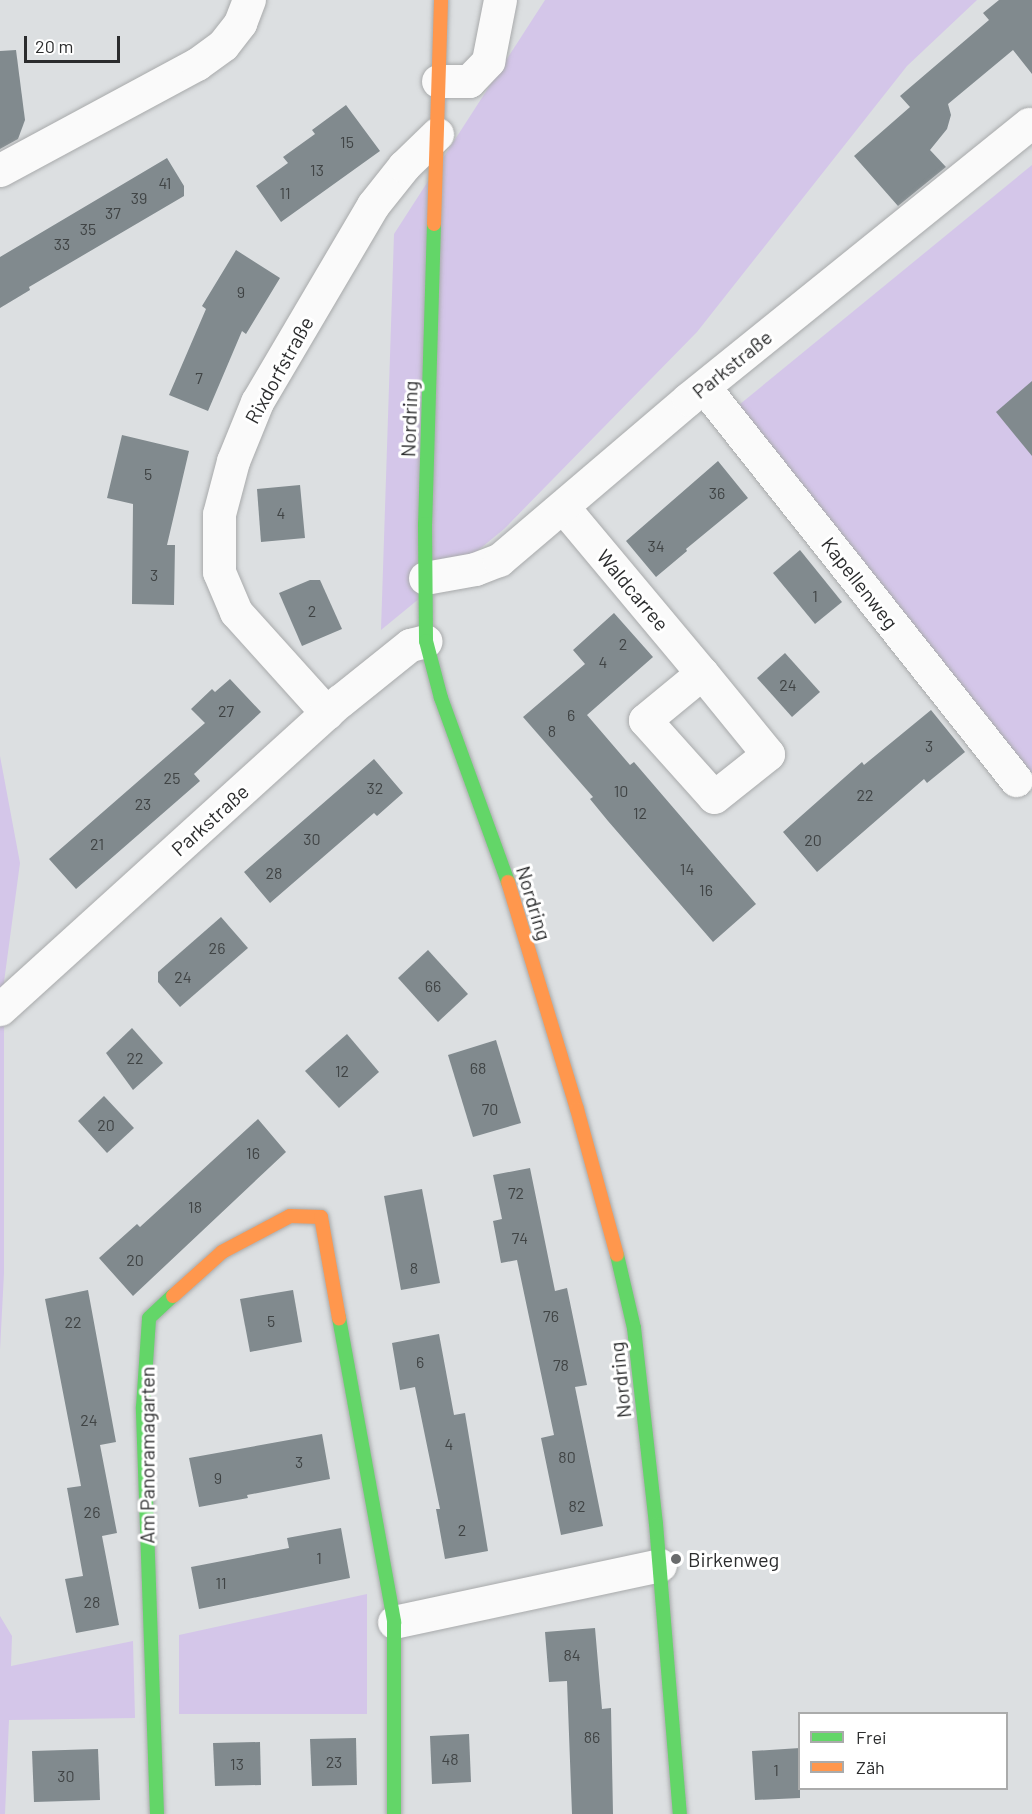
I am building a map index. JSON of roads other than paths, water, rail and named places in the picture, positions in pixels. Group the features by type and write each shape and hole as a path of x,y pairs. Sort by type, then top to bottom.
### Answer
{"street":[{"path":"0,170 197,64 223,45 240,23 249,0"},
{"name":"Nordring","path":"441,0 424,578 426,641 441,698 503,866 608,1216 634,1328 660,1565 680,1814"},
{"path":"438,81 469,81 488,61 500,0"},
{"name":"Parkstraße","path":"424,578 475,569 499,560 704,387 1029,124"},
{"name":"Rixdorfstraße","path":"327,713 236,612 219,572 219,514 233,461 257,402 373,205 404,166 436,134"},
{"name":"Kapellenweg","path":"704,387 1017,780"},
{"name":"Waldcarree","path":"563,507 702,673"},
{"name":"Parkstraße","path":"0,1009 327,713 410,645 426,641"},
{"name":"Am Panoramagarten","path":"157,1814 143,1407 149,1318 222,1252 290,1216 321,1217 394,1622 392,1690 394,1814"},
{"path":"394,1622 660,1565"}],"place":[{"name":"Birkenweg","path":"676,1559"}]}
